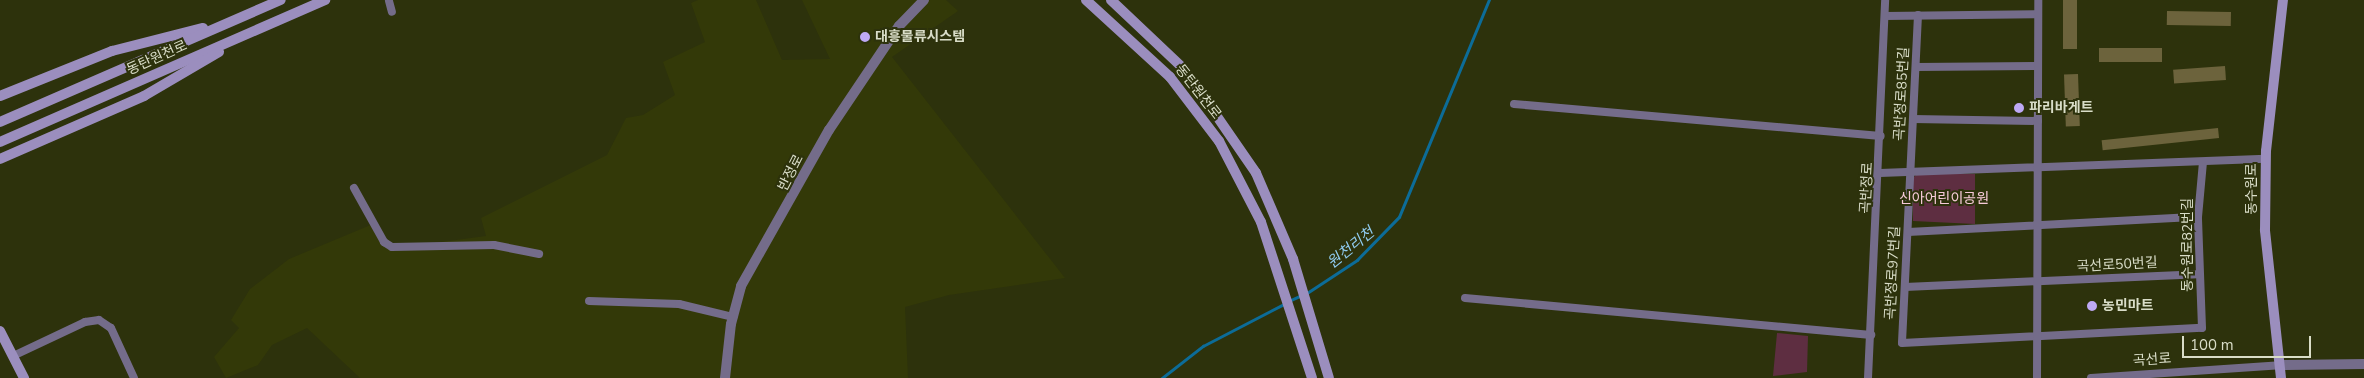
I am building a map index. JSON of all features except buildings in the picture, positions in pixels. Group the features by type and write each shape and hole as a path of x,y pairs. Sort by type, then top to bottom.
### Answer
{"main road":[{"name":"동탄원천로","path":"0,122 281,0"},
{"name":"동탄원천로","path":"1,141 325,0"},
{"name":"동탄원천로","path":"1086,0 1149,55 1192,104 1219,141 1261,222 1296,317 1312,378"},
{"name":"동탄원천로","path":"1111,0 1163,48 1206,97 1242,150 1276,215 1311,310 1329,378"},
{"name":"동수원로","path":"2281,378 2265,230 2266,159 2283,0"},
{"path":"0,96 112,51 242,17"},
{"path":"0,158 144,96 250,33"},
{"path":"0,331 24,378"}],"street":[{"name":"반정로","path":"725,378 733,316 742,286 829,130 899,26 924,0"},
{"name":"곡반정로","path":"1868,378 1880,173 1885,0"},
{"path":"2037,378 2038,0"},
{"path":"389,1 392,12"},
{"path":"1885,16 2038,14"},
{"name":"곡반정로85번길","path":"1910,174 1918,15"},
{"path":"1916,67 2038,66"},
{"path":"1514,104 1881,136"},
{"path":"1913,119 2038,120"},
{"path":"1880,173 1910,174 2039,170 2266,159"},
{"name":"동수원로82번길","path":"2038,336 2202,328 2198,274 2198,217 2203,162"},
{"name":"곡반정로97번길","path":"1910,174 1902,343 2038,336"},
{"path":"354,188 384,242 392,247 494,245 538,254"},
{"path":"1908,232 2198,217"},
{"name":"곡선로50번길","path":"1905,288 2198,274"},
{"path":"1465,298 1871,335"},
{"path":"589,301 678,304 733,316"},
{"path":"13,356 36,340 86,322 100,320 111,328 134,378"},
{"name":"곡선로","path":"2091,378 2215,374 2280,365 2364,364"}],"shaded area":[{"path":"698,0 756,0 782,60 830,59 802,0 946,0 958,11 892,57 1065,278 949,295 905,307 908,378 360,378 307,328 272,345 258,365 226,378 214,357 239,328 231,320 250,289 289,259 373,224 396,248 486,236 481,218 607,155 626,118 643,115 675,95 663,62 705,42 691,3"}],"green space":[{"name":"신아어린이공원","path":"1917,174 1975,174 1975,224 1913,221 1913,178"},
{"path":"1777,333 1808,336 1807,372 1773,376"}],"waterway":[{"name":"원천리천","path":"1307,293 1357,260 1399,217 1489,0"},
{"name":"원천리천","path":"1289,301 1302,295"},
{"name":"원천리천","path":"1162,378 1203,346 1284,304"}],"place":[{"name":"대흥물류시스템","path":"865,37"},
{"name":"파리바게트","path":"2019,108"},
{"name":"농민마트","path":"2092,306"}]}
